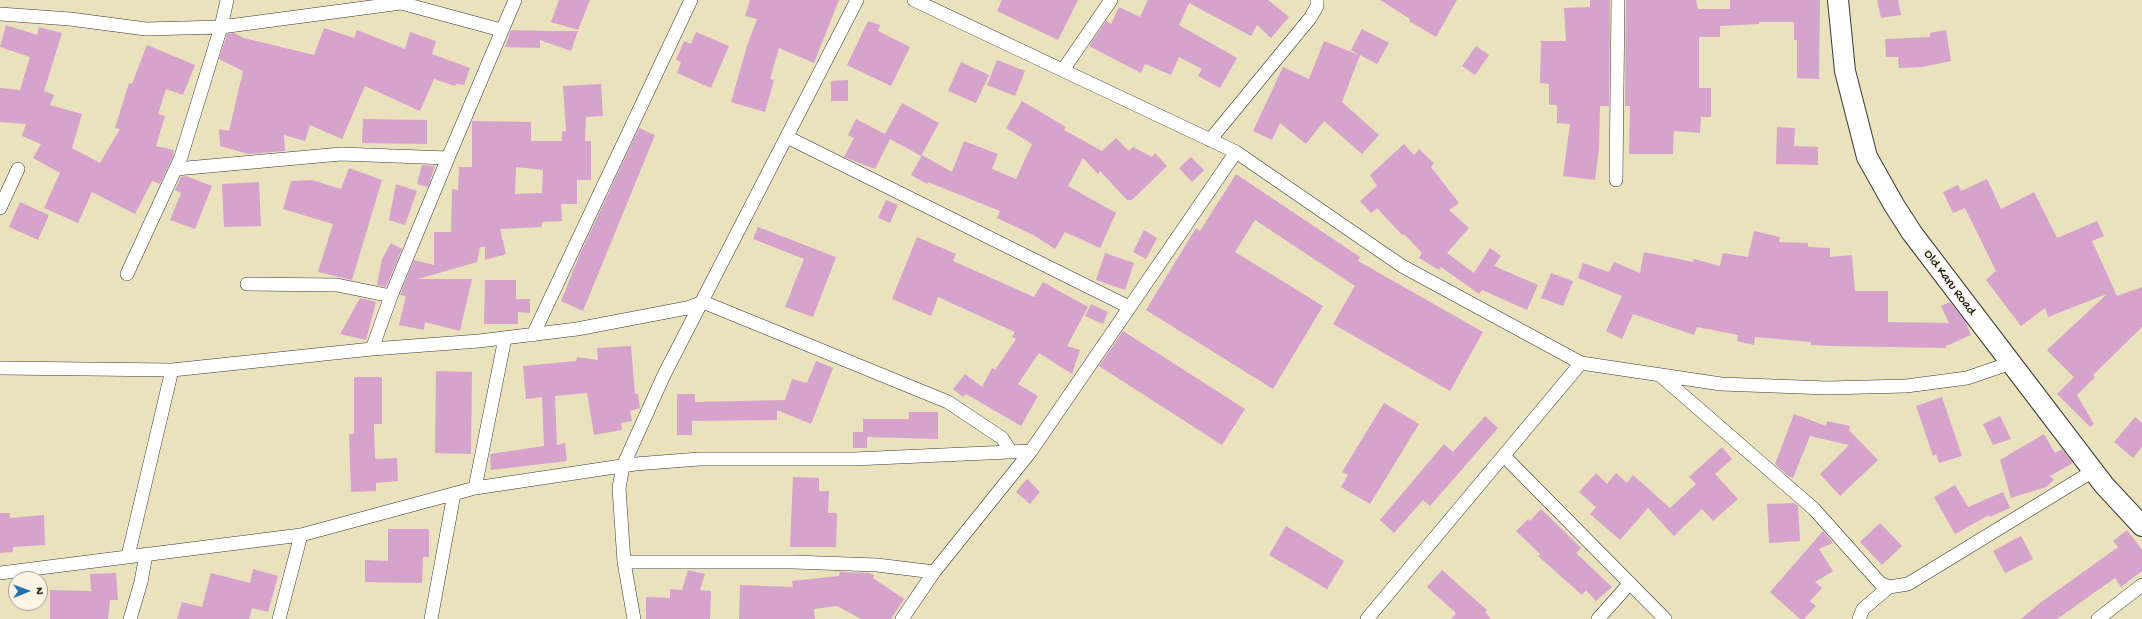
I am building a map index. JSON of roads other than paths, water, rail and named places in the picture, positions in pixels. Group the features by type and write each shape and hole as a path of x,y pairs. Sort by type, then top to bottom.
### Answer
{"main road":[{"name":"Old Karu Road","path":"1838,0 1845,71 1867,157 1894,205 1916,239 2093,471 2142,526"}],"street":[{"path":"127,274 182,157 221,27 227,0"},
{"path":"372,349 391,296 501,30 515,0"},
{"path":"533,335 691,0"},
{"path":"634,619 624,562 619,488 623,466 664,375 703,302 857,0"},
{"path":"914,0 1236,152 1402,266 1581,363 1721,384 1827,388 1906,386 1967,378 2011,363"},
{"path":"1063,70 1111,0"},
{"path":"1210,140 1311,17 1317,6 1317,0"},
{"path":"1616,180 1618,0"},
{"path":"0,14 70,19 146,29 221,27 400,3 501,30"},
{"path":"787,137 1129,307"},
{"path":"902,619 934,572 1031,451 1236,152"},
{"path":"176,169 341,154 448,158"},
{"path":"0,208 18,169"},
{"path":"247,284 337,285 391,296"},
{"path":"0,369 172,370 372,349 533,335 577,329 687,308 703,302 948,402 1002,438 1011,452"},
{"path":"475,488 505,338"},
{"path":"1367,619 1581,363"},
{"path":"128,556 172,370"},
{"path":"1660,375 1814,509 1880,583 1889,587"},
{"path":"0,573 89,563 128,556 301,535 475,488 623,466 699,459 854,459 1031,451"},
{"path":"1504,456 1665,619"},
{"path":"1860,619 1863,609 1889,587 1908,584 2093,471"},
{"path":"431,619 454,494"},
{"path":"279,619 301,535"},
{"path":"130,619 141,582 146,554"},
{"path":"624,562 793,562 869,564 934,572"},
{"path":"1598,619 1630,583"},
{"path":"2098,619 2142,585"}]}
